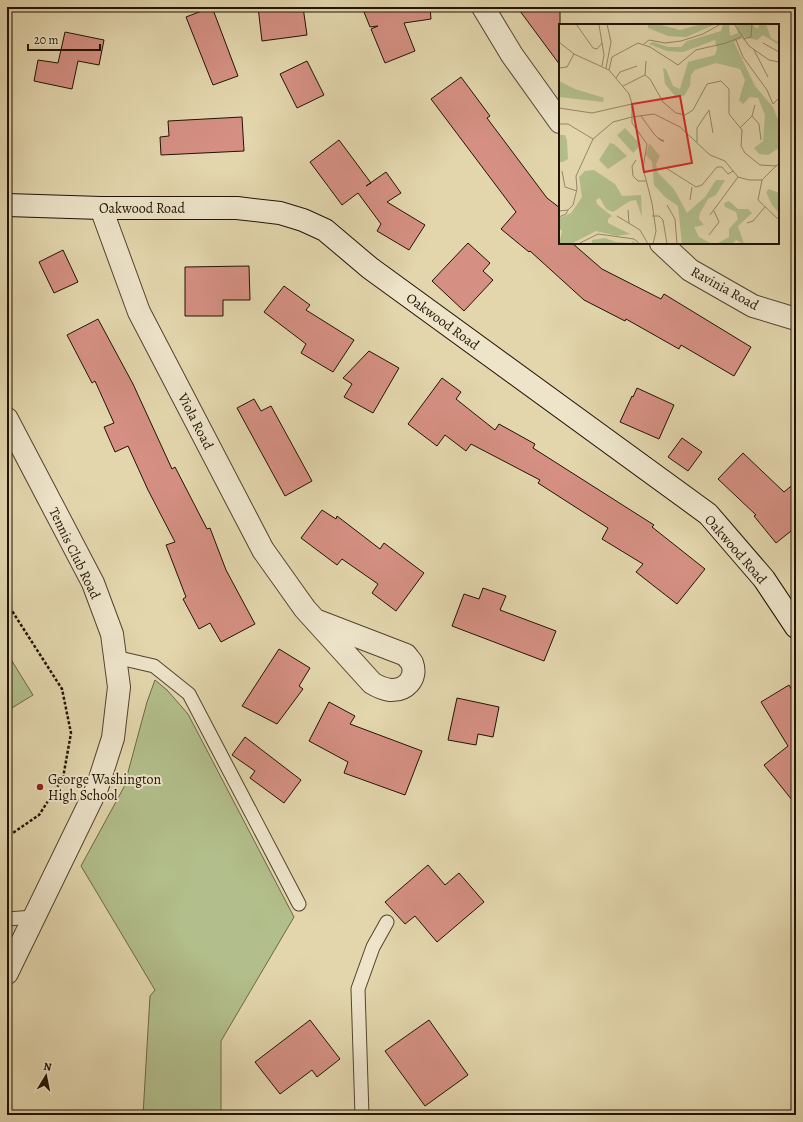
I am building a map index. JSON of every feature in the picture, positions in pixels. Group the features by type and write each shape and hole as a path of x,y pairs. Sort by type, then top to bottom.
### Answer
{"street":[{"path":"483,7 512,55 559,121"},
{"name":"Oakwood Road","path":"7,205 101,208 237,208 280,213 303,220 325,230 370,268 708,514 764,579 796,628"},
{"name":"Viola Road","path":"101,208 139,312 263,550 305,609 315,620"},
{"name":"Ravinia Road","path":"662,244 690,270 753,306 796,318"},
{"name":"Tennis Club Road","path":"7,419 93,583 112,634 119,687 114,738 97,788 7,973"}],"lane":[{"path":"115,656 154,666 189,694 299,904"},
{"path":"7,919 34,917"},
{"path":"362,1115 358,989 373,947 387,922"}],"path":[{"path":"7,603 62,690 71,733 63,778 39,815 7,836"}],"green space":[{"path":"7,653 33,695 7,711"},
{"path":"155,680 167,690 188,714 294,917 221,1041 221,1115 143,1115 150,996 155,990 81,866 124,787 147,702"}],"building":[{"path":"212,7 238,76 213,85 186,17"},
{"path":"258,7 303,7 307,35 262,41"},
{"path":"362,7 430,7 431,19 404,23 415,51 385,63 371,29 378,26 370,27"},
{"path":"517,7 560,7 559,64"},
{"path":"65,32 104,40 99,65 78,61 72,89 34,81 38,60 58,63"},
{"path":"307,61 324,95 297,108 280,74"},
{"path":"461,77 490,116 487,118 547,198 559,207 559,244 573,244 602,269 661,299 664,294 751,347 734,376 681,345 679,349 626,319 625,321 584,300 530,251 529,252 501,229 516,212 431,99"},
{"path":"242,117 244,151 161,155 160,137 169,136 168,121"},
{"path":"339,140 371,183 386,172 401,193 387,202 425,225 409,250 377,231 381,224 358,193 342,205 310,162"},
{"path":"468,243 490,263 483,271 493,280 464,311 432,281"},
{"path":"63,250 78,282 54,293 39,262"},
{"path":"249,266 250,300 223,300 223,316 185,316 185,267"},
{"path":"284,286 310,305 306,310 354,340 333,372 301,353 306,344 264,312"},
{"path":"98,319 133,384 172,469 175,467 207,529 210,528 226,570 255,624 221,642 210,623 199,629 183,599 186,597 166,545 175,542 148,490 128,446 115,452 104,427 114,423 95,381 92,383 67,335"},
{"path":"369,351 399,368 373,413 344,397 352,384 343,378"},
{"path":"442,378 461,392 456,399 495,430 499,424 535,444 533,448 654,525 652,527 705,569 677,604 636,572 643,564 602,539 608,528 538,483 540,480 471,444 466,451 445,435 437,446 408,424"},
{"path":"637,388 674,405 659,439 620,422"},
{"path":"254,399 261,411 271,406 312,481 285,496 237,408"},
{"path":"682,438 702,452 688,471 668,457"},
{"path":"743,453 784,492 796,482 796,527 776,543 754,516 756,515 718,479"},
{"path":"322,510 336,519 337,516 380,549 384,543 424,573 396,611 372,593 378,584 342,559 337,565 301,538"},
{"path":"483,588 506,596 500,610 556,631 544,661 452,626 464,594 479,599"},
{"path":"279,649 310,668 299,686 303,689 277,724 242,706"},
{"path":"789,685 796,697 796,805 764,765 788,746 761,702"},
{"path":"457,698 499,707 493,737 478,734 476,745 448,740"},
{"path":"329,702 355,716 350,724 422,751 405,795 344,773 348,762 309,741"},
{"path":"245,737 301,780 284,803 250,778 255,771 232,755"},
{"path":"428,865 445,885 459,873 484,902 437,942 415,916 405,924 385,902"},
{"path":"310,1020 340,1059 317,1077 312,1070 280,1094 255,1062"},
{"path":"429,1020 468,1075 425,1106 385,1051"}],"place":[{"name":"George Washington High School","path":"40,787"}]}
